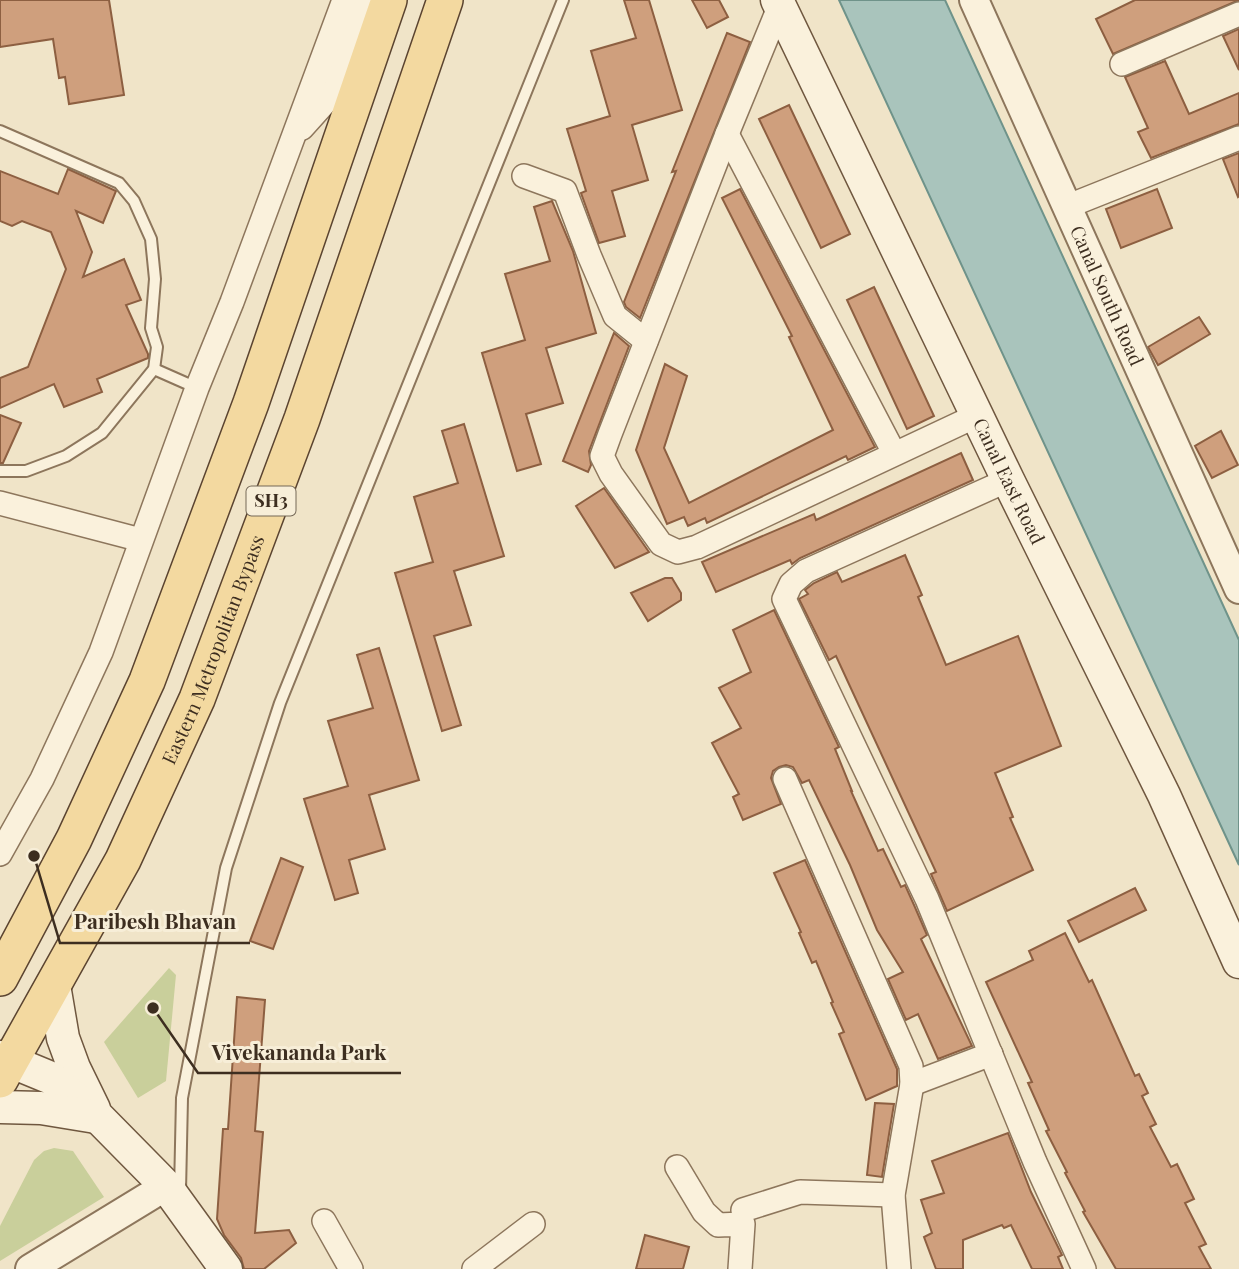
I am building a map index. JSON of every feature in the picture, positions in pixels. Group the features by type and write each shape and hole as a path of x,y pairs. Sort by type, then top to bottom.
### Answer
{"main road":[{"name":"SH3","path":"0,978 74,839 147,681 251,403 389,0"},
{"name":"Eastern Metropolitan Bypass","path":"3,1066 54,985 122,860 197,699 302,419 445,0"},
{"name":"Canal East Road","path":"778,3 1008,480 1164,794 1239,962"},
{"path":"54,985 64,1038 74,1068 98,1117"},
{"path":"3,1066 51,1078 98,1117 173,1195 226,1269"},
{"path":"0,1107 41,1108 98,1117"}],"street":[{"path":"0,854 42,779 101,652 197,388 232,302 344,0"},
{"path":"293,138 329,98 367,0"},
{"name":"Canal South Road","path":"974,0 1239,589"},
{"path":"778,3 602,456 611,474 661,544 678,552 697,547 978,415"},
{"path":"1122,64 1239,14"},
{"path":"727,134 894,453"},
{"path":"1066,208 1239,138"},
{"path":"524,176 565,191 615,316 646,341"},
{"path":"1008,480 806,571 791,584 784,599 927,899 1035,1163 1084,1269"},
{"path":"0,503 141,540"},
{"path":"785,779 911,1066 912,1084 893,1195 899,1269"},
{"path":"912,1084 991,1054"},
{"path":"677,1167 704,1212 718,1225 743,1224 740,1269"},
{"path":"743,1210 800,1192 893,1195"},
{"path":"30,1269 173,1195"},
{"path":"324,1221 352,1269"},
{"path":"474,1269 533,1224"}],"lane":[{"path":"173,1195 182,1098 230,856 280,703 563,0"},
{"path":"0,131 119,183 134,201 151,239 155,279 151,328 157,347 154,369 102,433 56,460 26,471 0,471"},
{"path":"154,369 197,388"}],"green space":[{"path":"169,968 176,975 166,1081 138,1098 104,1042"},
{"path":"54,1148 73,1151 104,1197 0,1261 0,1226 34,1160 44,1151"}],"water":[{"path":"839,0 945,0 1239,640 1239,865"}],"building":[{"path":"0,0 109,0 124,95 69,104 65,77 59,78 53,39 0,47"},
{"path":"624,0 649,0 682,110 632,125 648,180 612,191 625,236 599,243 581,193 586,191 567,129 610,116 591,51 636,38"},
{"path":"692,0 719,0 728,17 707,28"},
{"path":"1135,0 1239,0 1113,54 1096,19"},
{"path":"1239,29 1239,70 1223,36"},
{"path":"727,33 750,42 640,318 626,307 624,302"},
{"path":"1165,61 1189,114 1239,93 1239,124 1151,158 1138,132 1148,128 1125,77"},
{"path":"789,105 850,234 821,248 759,119"},
{"path":"1239,153 1239,196 1238,197 1223,159"},
{"path":"68,169 116,191 103,223 76,211 92,252 83,277 124,259 141,300 126,305 148,358 97,379 102,392 64,407 54,384 0,408 0,378 28,367 66,269 51,232 22,221 12,226 0,221 0,171 58,194"},
{"path":"740,189 875,447 848,460 846,456 707,523 705,518 688,526 684,517 667,524 636,450 665,364 687,376 664,448 689,503 833,430 789,337 792,336 722,198"},
{"path":"1157,189 1172,228 1121,248 1106,209"},
{"path":"552,201 573,251 596,333 546,348 563,403 526,414 541,464 517,471 482,353 525,340 505,274 550,261 534,207"},
{"path":"874,287 934,416 907,429 847,300"},
{"path":"1199,317 1210,334 1158,365 1148,347"},
{"path":"614,333 629,346 589,451 591,465 588,472 563,461"},
{"path":"0,415 21,423 3,463 0,463"},
{"path":"464,424 504,556 454,571 471,625 434,636 461,725 442,731 395,573 433,562 414,497 458,483 442,431"},
{"path":"1221,431 1238,465 1212,478 1195,446"},
{"path":"961,453 973,480 792,564 790,560 716,592 702,562 814,514 816,520"},
{"path":"604,488 649,552 615,568 576,506"},
{"path":"905,555 922,595 918,597 946,665 1018,636 1061,746 995,773 1013,817 1010,818 1033,870 947,911 931,874 936,872 836,656 829,660 799,599 808,594 805,590 814,583 837,572 842,582"},
{"path":"665,578 672,578 681,593 681,600 648,621 631,593"},
{"path":"774,610 839,747 835,749 878,851 883,849 901,887 905,885 927,935 921,939 972,1046 938,1059 918,1014 906,1020 888,979 903,972 877,930 850,865 809,780 802,783 793,767 779,767 773,771 771,778 781,804 743,820 733,797 739,794 712,743 741,728 719,688 751,672 733,630"},
{"path":"379,648 419,780 369,795 385,849 349,860 358,893 335,900 304,799 348,786 328,721 373,708 357,655"},
{"path":"281,858 303,867 273,949 250,941"},
{"path":"805,860 897,1069 897,1086 866,1100 839,1034 844,1032 831,1003 833,1002 816,961 812,963 774,873"},
{"path":"1135,888 1146,910 1079,942 1068,921"},
{"path":"1065,933 1089,982 1092,980 1135,1076 1139,1074 1148,1093 1142,1096 1156,1124 1150,1127 1171,1167 1177,1164 1194,1199 1185,1203 1206,1244 1199,1247 1211,1269 1116,1269 1083,1212 1085,1211 1046,1131 1049,1130 1028,1083 1032,1082 986,982 1033,960 1029,951"},
{"path":"237,997 265,1000 255,1131 263,1132 255,1233 289,1230 296,1243 264,1269 244,1269 241,1258 224,1235 217,1219 223,1129 228,1129"},
{"path":"875,1103 894,1104 882,1177 867,1175"},
{"path":"1008,1133 1031,1192 1062,1255 1058,1257 1063,1269 1032,1269 1011,1225 1004,1228 1002,1225 963,1240 963,1269 936,1269 924,1237 932,1233 921,1200 944,1193 932,1161"},
{"path":"645,1235 689,1247 683,1269 636,1269"}],"place":[{"name":"Paribesh Bhavan","path":"34,856"},
{"name":"Vivekananda Park","path":"153,1008"}]}
